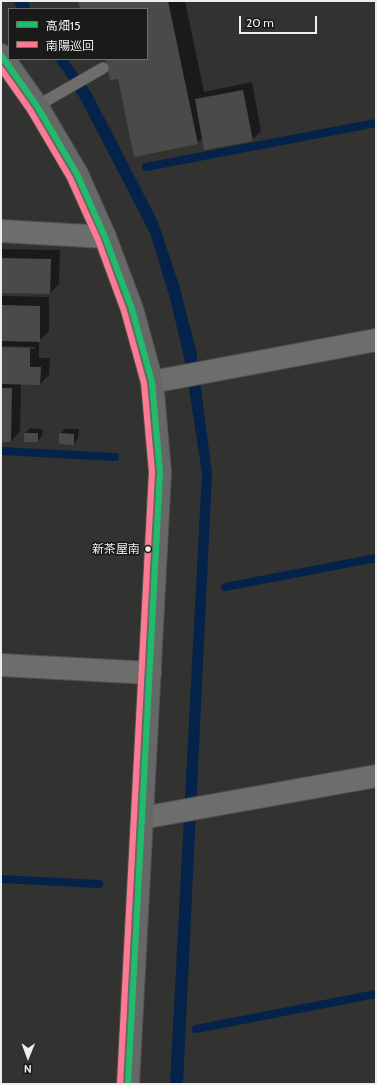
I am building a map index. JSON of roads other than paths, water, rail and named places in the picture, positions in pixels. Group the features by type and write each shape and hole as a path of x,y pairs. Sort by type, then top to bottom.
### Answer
{"street":[{"path":"1,55 37,106 76,174 105,237 132,309 152,382 160,472 128,1084"},
{"path":"1,231 105,237"},
{"path":"152,382 376,340"},
{"path":"1,665 150,673"},
{"path":"142,818 376,776"}],"lane":[{"path":"37,106 103,68"}],"water":[{"path":"13,1 27,1 29,3 30,8 17,8"},
{"path":"55,60 68,60 92,94 158,222 179,285 196,350 212,473 183,1084 170,1084 202,473 185,362 170,298 150,233 81,100"}],"waterway":[{"path":"146,167 376,123"},
{"path":"1,451 115,457"},
{"path":"225,587 376,558"},
{"path":"1,879 99,884"},
{"path":"196,1029 376,994"}],"place":[{"name":"新茶屋南","path":"148,549"}]}
